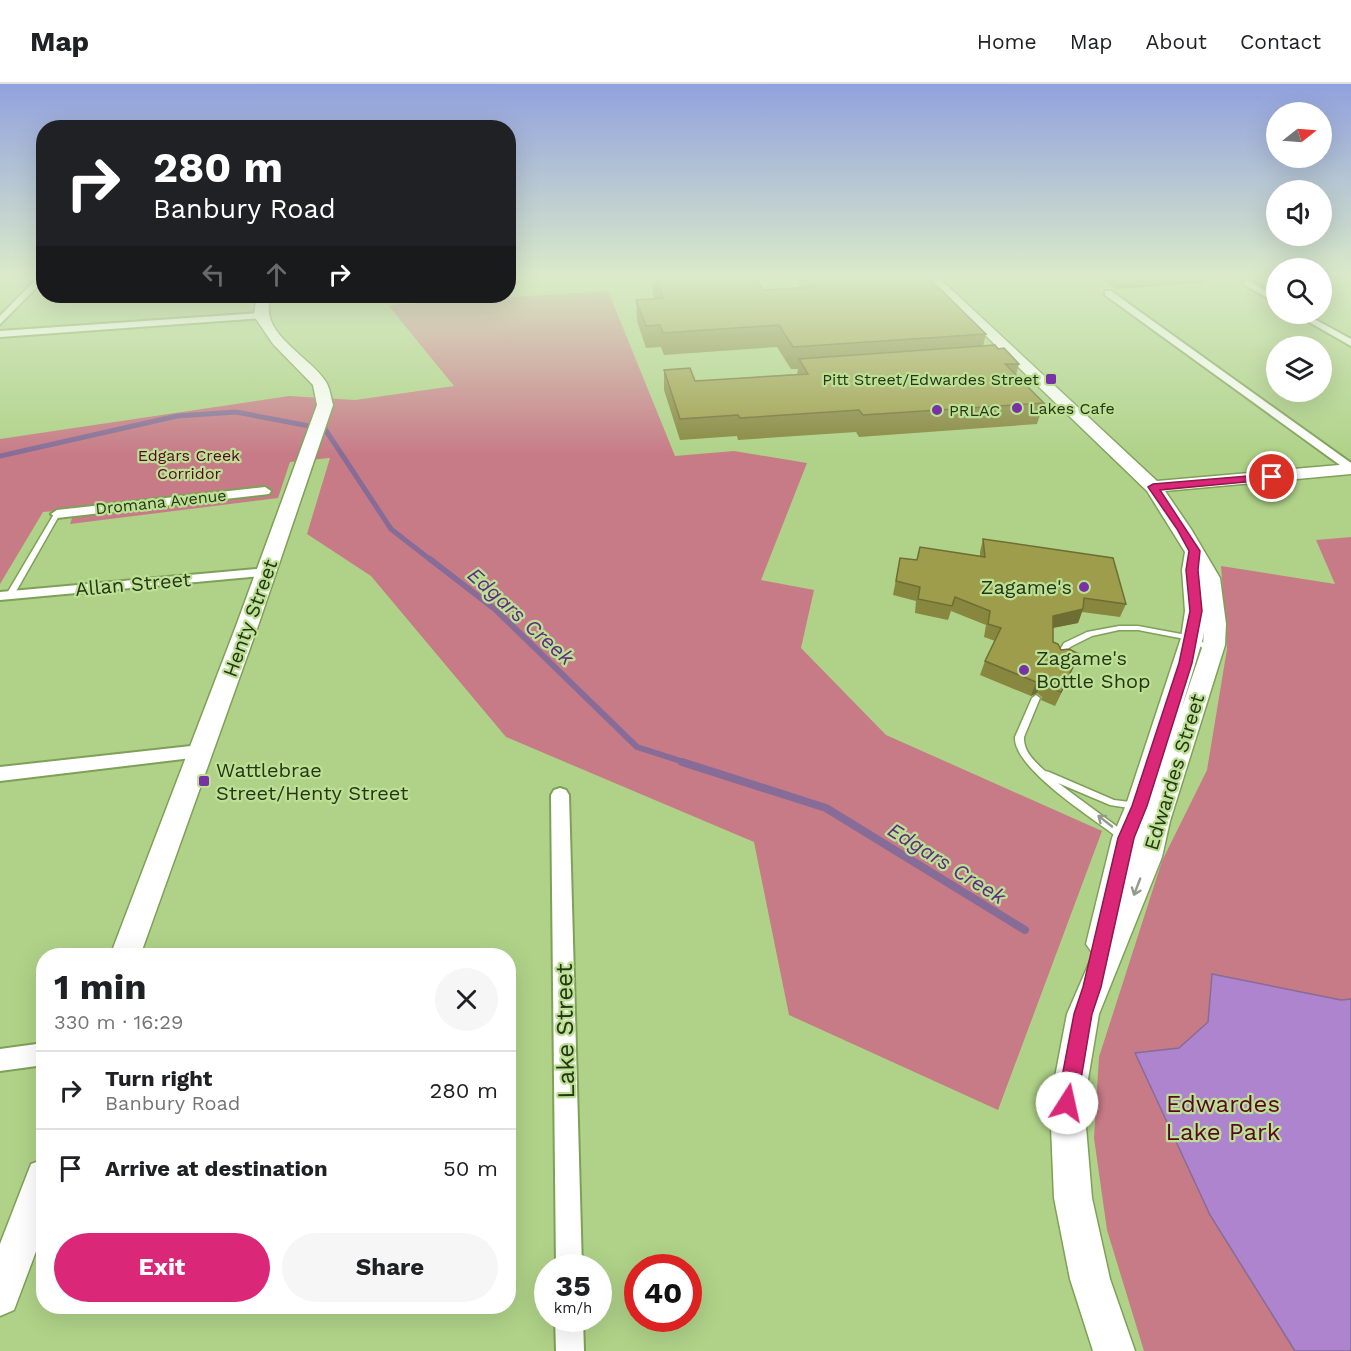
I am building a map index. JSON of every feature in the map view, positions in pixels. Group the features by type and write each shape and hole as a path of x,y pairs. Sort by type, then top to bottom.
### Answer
{"street":[{"name":"Henty Street","path":"128,948 267,572 325,405 320,384 275,337"},
{"name":"Edwardes Street","path":"995,337 1153,487 1182,529 1210,578 1215,624 1202,644 1143,826 1149,857 1136,892 1092,987 1083,1014 1067,1103 1073,1198 1090,1279 1114,1351"},
{"path":"1169,337 1351,469"},
{"path":"1001,360 1018,359"},
{"path":"1153,487 1351,469"},
{"name":"Dromana Avenue","path":"57,514 265,490"},
{"name":"Allan Street","path":"5,595 267,572"},
{"path":"0,774 200,751"},
{"name":"Lake Street","path":"560,795 569,1254"},
{"path":"0,1060 36,1055"},
{"path":"0,1296 36,1199"},
{"path":"569,1332 570,1351"}],"lane":[{"path":"5,595 57,514"},
{"path":"1058,660 1067,645 1090,634 1119,628 1138,628 1202,644"},
{"path":"1036,698 1018,739 1032,767 1143,826"},
{"path":"1032,767 1113,803 1143,826"}],"green space":[{"name":"Edgars Creek Corridor","path":"414,337 627,337 675,456 734,451 807,463 761,580 814,590 801,648 886,735 1102,831 998,1110 789,1015 754,842 506,737 371,576 307,534 330,458 290,462 278,498 70,524 75,509 43,512 0,584 0,439 289,396 355,400 454,386"},
{"name":"Edwardes Lake Park","path":"1351,537 1351,1351 1144,1351 1107,1230 1094,1138 1099,1057 1162,861 1207,770 1227,649 1221,566 1335,584 1316,540"}],"shaded area":[{"path":"1212,974 1341,1000 1351,999 1351,1351 1295,1351 1210,1215 1135,1053 1179,1048 1208,1022"}],"building":[{"path":"787,337 940,337 793,347"},
{"path":"995,345 998,349 1004,348 1019,364 1005,364 1044,403 863,415 859,410 740,418 738,415 680,419 664,370 690,368 695,381 808,374 799,359"},
{"path":"983,539 1113,558 1126,604 1084,598 1083,609 1053,616 1053,642 1058,644 1061,650 1069,649 1079,654 1061,692 1047,686 1048,684 1043,679 1036,682 985,661 1001,628 988,624 990,611 955,597 952,606 918,599 920,587 896,581 900,558 917,560 920,547 985,557"}],"waterway":[{"name":"Edgars Creek","path":"0,456 177,416 236,412 325,429 391,529 432,561"},
{"name":"Edgars Creek","path":"430,559 496,610 637,747 687,763"},
{"name":"Edgars Creek","path":"682,762 826,808 1025,930"}],"place":[{"name":"Pitt Street/Edwardes Street","path":"1051,379"},
{"name":"Lakes Cafe","path":"1017,408"},
{"name":"PRLAC","path":"937,410"},
{"name":"Zagame's","path":"1084,587"},
{"name":"Zagame's Bottle Shop","path":"1024,670"},
{"name":"Wattlebrae Street/Henty Street","path":"204,781"}],"route":[{"path":"1067,1103 1083,1014 1092,987 1126,838 1139,806 1185,663 1196,611 1192,570 1195,551 1153,487 1272,477"}]}
